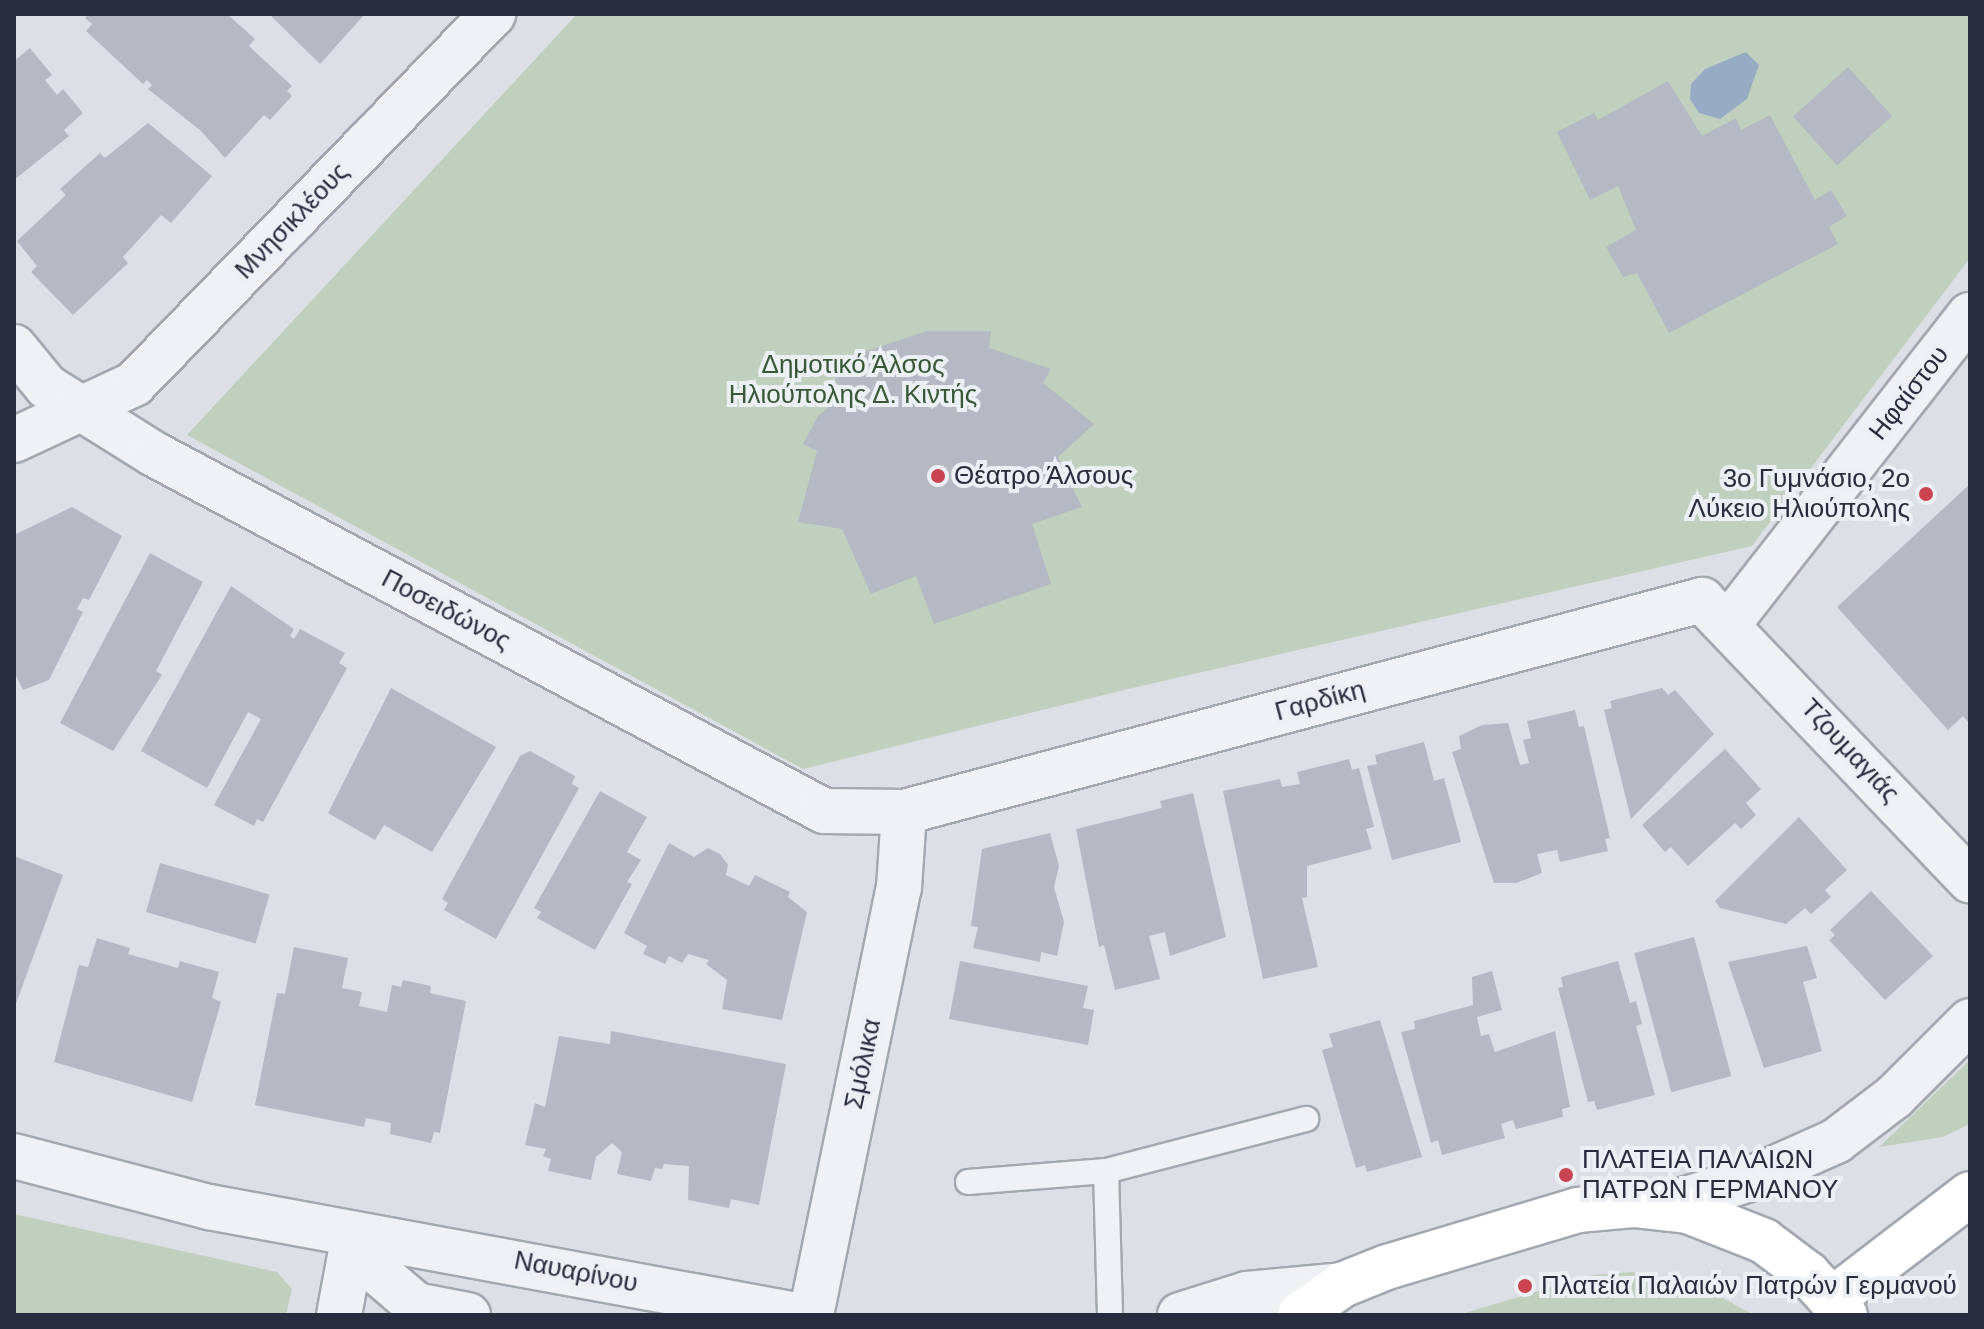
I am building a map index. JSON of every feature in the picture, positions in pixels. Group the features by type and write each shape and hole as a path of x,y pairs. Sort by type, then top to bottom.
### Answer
{"main road":[{"path":"1300,1315 1342,1285 1578,1210 1661,1207 1714,1219 1764,1241 1839,1306 1970,1194"}],"street":[{"name":"Μνησικλέους","path":"14,440 134,384 493,14"},
{"name":"Ηφαίστου","path":"1729,623 1970,315"},
{"name":"Ποσειδώνος","path":"14,347 47,387 77,409 824,811 904,812"},
{"name":"Γαρδίκη","path":"904,812 1702,600 1729,623"},
{"name":"Τζουμαγιάς","path":"1729,623 1970,880"},
{"name":"Σμόλικα","path":"811,1315 899,888 904,812"},
{"path":"1661,1207 1753,1178 1836,1141 1895,1096 1970,1021"},
{"name":"Ναυαρίνου","path":"14,1156 209,1207 354,1235 451,1248 797,1315"},
{"path":"339,1315 354,1235"},
{"path":"354,1235 381,1275 416,1305 468,1315"},
{"path":"1180,1315 1247,1294 1342,1285"}],"lane":[{"path":"968,1182 1106,1171 1306,1119"},
{"path":"1106,1171 1110,1315"}],"green space":[{"name":"Δημοτικό Άλσος Ηλιούπολης Δ. Κιντής","path":"577,14 1968,14 1970,258 1752,546 1124,690 803,769 187,435"},
{"path":"1970,1060 1970,1124 1943,1137 1879,1147"},
{"path":"14,1214 277,1272 292,1289 286,1315 14,1315"},
{"path":"1632,1272 1693,1282 1754,1315 1458,1315 1592,1275"}],"water":[{"path":"1746,52 1759,65 1747,99 1720,119 1699,113 1690,99 1691,84 1705,69"}],"building":[{"path":"89,14 227,14 255,39 249,46 292,86 287,91 292,96 270,120 264,115 225,158 201,131 148,89 152,85 147,80 143,84 86,31 92,24 85,18"},
{"path":"269,14 365,14 320,64"},
{"path":"30,48 52,75 45,80 57,95 63,89 83,113 64,130 69,136 14,180 14,61"},
{"path":"1848,67 1892,116 1837,166 1793,117"},
{"path":"1668,81 1702,136 1736,118 1741,130 1770,115 1815,200 1831,190 1847,216 1829,227 1838,244 1669,333 1637,273 1623,277 1606,247 1636,230 1618,186 1590,200 1557,132 1594,113 1598,120"},
{"path":"148,123 212,176 171,223 161,215 123,257 128,263 73,315 31,272 37,266 17,241 66,195 60,189 100,153 105,158"},
{"name":"Θέατρο Άλσους","path":"927,331 991,331 989,348 1051,369 1043,383 1094,424 1058,457 1082,507 1032,524 1051,584 934,624 916,576 871,594 842,529 798,522 817,451 803,444 818,416 846,393 834,379 867,351"},
{"path":"1970,484 1970,724 1963,716 1948,730 1837,607"},
{"path":"72,507 122,536 89,600 83,598 77,609 83,612 49,680 23,690 14,672 14,535"},
{"path":"150,553 203,582 156,671 162,675 113,751 60,723"},
{"path":"231,586 294,629 290,636 294,639 300,629 345,653 339,663 347,668 263,822 257,819 254,826 214,805 261,719 248,712 207,788 141,751"},
{"path":"391,688 496,747 432,852 384,825 375,840 328,813"},
{"path":"1662,688 1668,695 1675,690 1714,734 1631,819 1604,710 1612,708 1610,701"},
{"path":"1575,710 1579,727 1584,726 1610,838 1605,839 1608,851 1560,862 1557,850 1537,854 1542,873 1516,883 1494,883 1452,752 1461,749 1459,736 1482,725 1508,723 1520,765 1529,763 1523,740 1531,738 1527,721"},
{"path":"1424,742 1434,781 1444,778 1461,842 1392,860 1367,766 1377,764 1375,755"},
{"path":"1725,749 1761,789 1746,803 1756,815 1741,829 1735,823 1688,866 1671,847 1665,852 1642,825"},
{"path":"530,751 575,776 572,784 579,788 496,939 444,910 448,903 442,899 520,756"},
{"path":"1349,759 1352,770 1359,768 1374,827 1366,829 1372,849 1307,866 1307,897 1302,898 1318,967 1263,979 1223,791 1280,779 1282,787 1300,784 1297,772"},
{"path":"600,791 647,817 627,852 641,860 627,882 632,884 595,950 537,918 541,912 534,908"},
{"path":"1193,793 1226,937 1170,956 1165,932 1149,936 1160,979 1115,990 1104,945 1099,947 1076,829 1162,808 1160,801"},
{"path":"1799,817 1847,870 1825,890 1831,897 1811,914 1805,908 1786,924 1720,908 1715,901"},
{"path":"1050,833 1059,866 1054,887 1064,922 1057,956 1041,952 1040,962 973,948 978,927 971,926 982,849"},
{"path":"669,843 694,857 708,848 720,854 728,865 726,875 749,886 755,875 790,892 788,897 807,912 782,1020 722,1009 727,980 706,964 709,960 688,954 682,963 669,956 665,964 643,954 647,946 624,933"},
{"path":"14,856 63,875 14,1009"},
{"path":"160,863 270,894 256,943 146,912"},
{"path":"1871,891 1933,956 1885,1000 1829,940 1835,935 1830,930"},
{"path":"1694,937 1731,1076 1671,1092 1634,953"},
{"path":"97,938 130,948 128,954 178,968 180,961 219,972 212,998 221,1002 192,1102 54,1062 79,965 88,967"},
{"path":"1807,946 1817,978 1803,982 1822,1051 1764,1068 1728,962"},
{"path":"294,947 348,958 342,988 362,992 359,1006 387,1012 392,985 401,987 403,980 431,986 430,993 466,1001 440,1133 434,1132 431,1143 390,1134 391,1123 366,1118 364,1127 255,1105 277,993 285,994"},
{"path":"960,961 1088,986 1083,1008 1094,1010 1088,1045 949,1019"},
{"path":"1618,961 1630,1003 1636,1001 1642,1024 1636,1026 1655,1095 1597,1110 1594,1101 1588,1102 1558,988 1563,987 1561,977"},
{"path":"1492,971 1502,1010 1477,1017 1481,1036 1489,1034 1495,1052 1555,1031 1570,1107 1562,1109 1563,1117 1516,1129 1513,1120 1501,1124 1505,1138 1442,1155 1438,1140 1431,1143 1401,1032 1415,1029 1414,1021 1473,1005 1472,977"},
{"path":"1380,1020 1422,1157 1367,1172 1365,1165 1356,1168 1322,1050 1333,1047 1329,1034"},
{"path":"611,1031 786,1064 759,1205 731,1199 729,1208 688,1200 689,1166 664,1164 662,1169 655,1168 651,1181 617,1174 622,1152 612,1143 596,1157 591,1180 548,1171 551,1159 543,1156 546,1149 525,1145 535,1103 545,1107 559,1036 610,1044"}],"place":[{"name":"Θέατρο Άλσους","path":"938,476"},
{"name":"3ο Γυμνάσιο, 2ο Λύκειο Ηλιούπολης","path":"1926,494"},
{"name":"ΠΛΑΤΕΙΑ ΠΑΛΑΙΩΝ ΠΑΤΡΩΝ ΓΕΡΜΑΝΟΥ","path":"1566,1175"},
{"name":"Πλατεία Παλαιών Πατρών Γερμανού","path":"1525,1286"}]}
